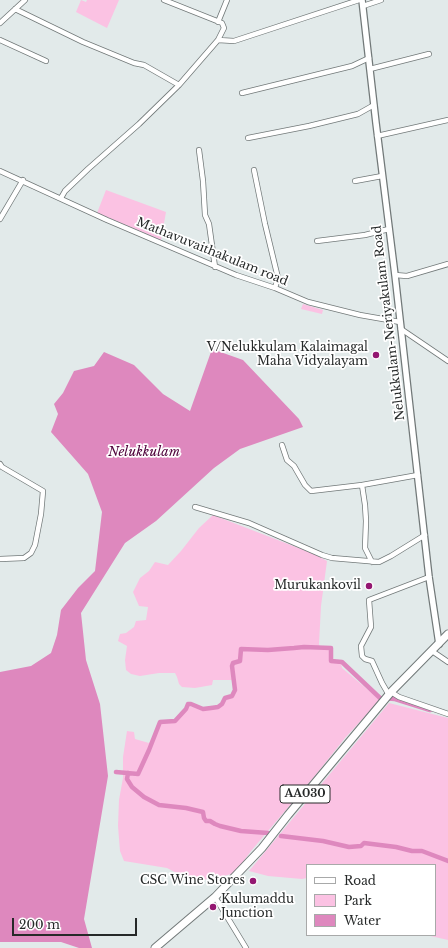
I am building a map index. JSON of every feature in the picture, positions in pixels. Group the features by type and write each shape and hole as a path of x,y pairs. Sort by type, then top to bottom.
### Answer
{"highway":[{"name":"AA030","path":"155,948 215,897 262,848 390,693 448,634"}],"main road":[{"name":"Nelukkulam-Neriyakulam Road","path":"361,2 369,58 388,229 395,275 429,577 439,644"}],"street":[{"path":"0,23 24,0"},
{"path":"61,198 65,191 139,124 179,85 218,40 224,28 223,24 164,0"},
{"path":"218,22 226,0"},
{"path":"218,40 234,41 361,2 380,0"},
{"path":"15,10 83,42 144,65 179,85"},
{"path":"0,40 46,61"},
{"path":"370,69 429,54"},
{"path":"242,94 352,66 369,58"},
{"path":"248,138 309,126 358,114 374,105"},
{"path":"377,136 448,120"},
{"path":"199,150 205,214 209,224 215,267"},
{"path":"254,170 278,278 275,288"},
{"name":"Mathavuvaithakulam road","path":"0,171 215,267 275,288 308,302 360,315 400,322"},
{"path":"355,181 382,176"},
{"path":"0,219 23,180"},
{"path":"317,241 365,235 388,229"},
{"path":"395,275 407,276 448,264"},
{"path":"401,329 447,359"},
{"path":"282,445 287,460 294,466 305,485 311,491 362,485 418,475"},
{"path":"0,464 2,467 43,491 36,545 31,553 24,558 0,559"},
{"path":"362,485 366,521 365,548 372,562"},
{"path":"195,507 249,523 332,558 379,562 425,535"},
{"path":"429,577 369,600 371,627 361,646 362,656 365,659 372,661 382,683 390,693 448,714"},
{"path":"432,651 448,662"},
{"path":"215,897 246,948"}],"green space":[{"path":"81,0 86,2 87,0 119,0 107,28 76,12"},
{"path":"106,190 166,212 161,240 97,213"},
{"path":"303,304 323,310 322,314 301,309"},
{"path":"213,515 314,554 327,561 321,606 320,648 329,650 330,662 341,663 342,668 380,700 345,738 251,851 235,873 216,878 192,881 167,868 124,861 120,851 118,826 119,800 123,778 123,757 127,731 134,732 135,739 149,743 160,723 176,722 189,706 209,710 224,704 236,690 235,680 213,680 212,685 195,688 182,687 179,684 175,673 159,673 140,676 131,674 126,670 125,660 127,646 118,641 120,634 126,633 134,627 136,621 146,620 148,607 139,606 133,592 140,578 149,571 155,562 168,565 199,528"},
{"path":"389,703 448,718 448,940 430,936 436,936 436,864 306,864 306,878 302,879 268,876 249,871"}],"water":[{"name":"Nelukkulam","path":"212,349 243,360 299,419 303,427 240,449 214,468 156,521 125,543 81,613 86,660 100,704 108,776 84,919 92,948 79,948 61,942 0,942 0,672 31,666 51,653 57,635 61,610 78,588 95,571 102,512 88,474 51,432 58,414 54,404 63,393 74,371 94,366 104,352 134,365 163,394 190,411"}],"waterway":[{"path":"116,772 138,774 160,722 175,721 186,709 188,704 203,709 218,707 222,704 225,698 232,696 235,690 232,666 233,663 240,661 241,649 268,650 304,647 331,648 331,661 342,662 380,698 395,699 430,710"},
{"path":"128,773 127,779 132,787 144,797 159,805 186,808 203,812 206,821 210,821 220,826 241,831 268,833"},
{"path":"281,836 323,841 349,847 361,846 364,843 396,847 412,851 422,851 448,861"}],"place":[{"name":"V/Nelukkulam Kalaimagal Maha Vidyalayam","path":"376,355"},
{"name":"Murukankovil","path":"369,586"},
{"name":"CSC Wine Stores","path":"253,881"},
{"name":"Kulumaddu Junction","path":"213,907"}]}
